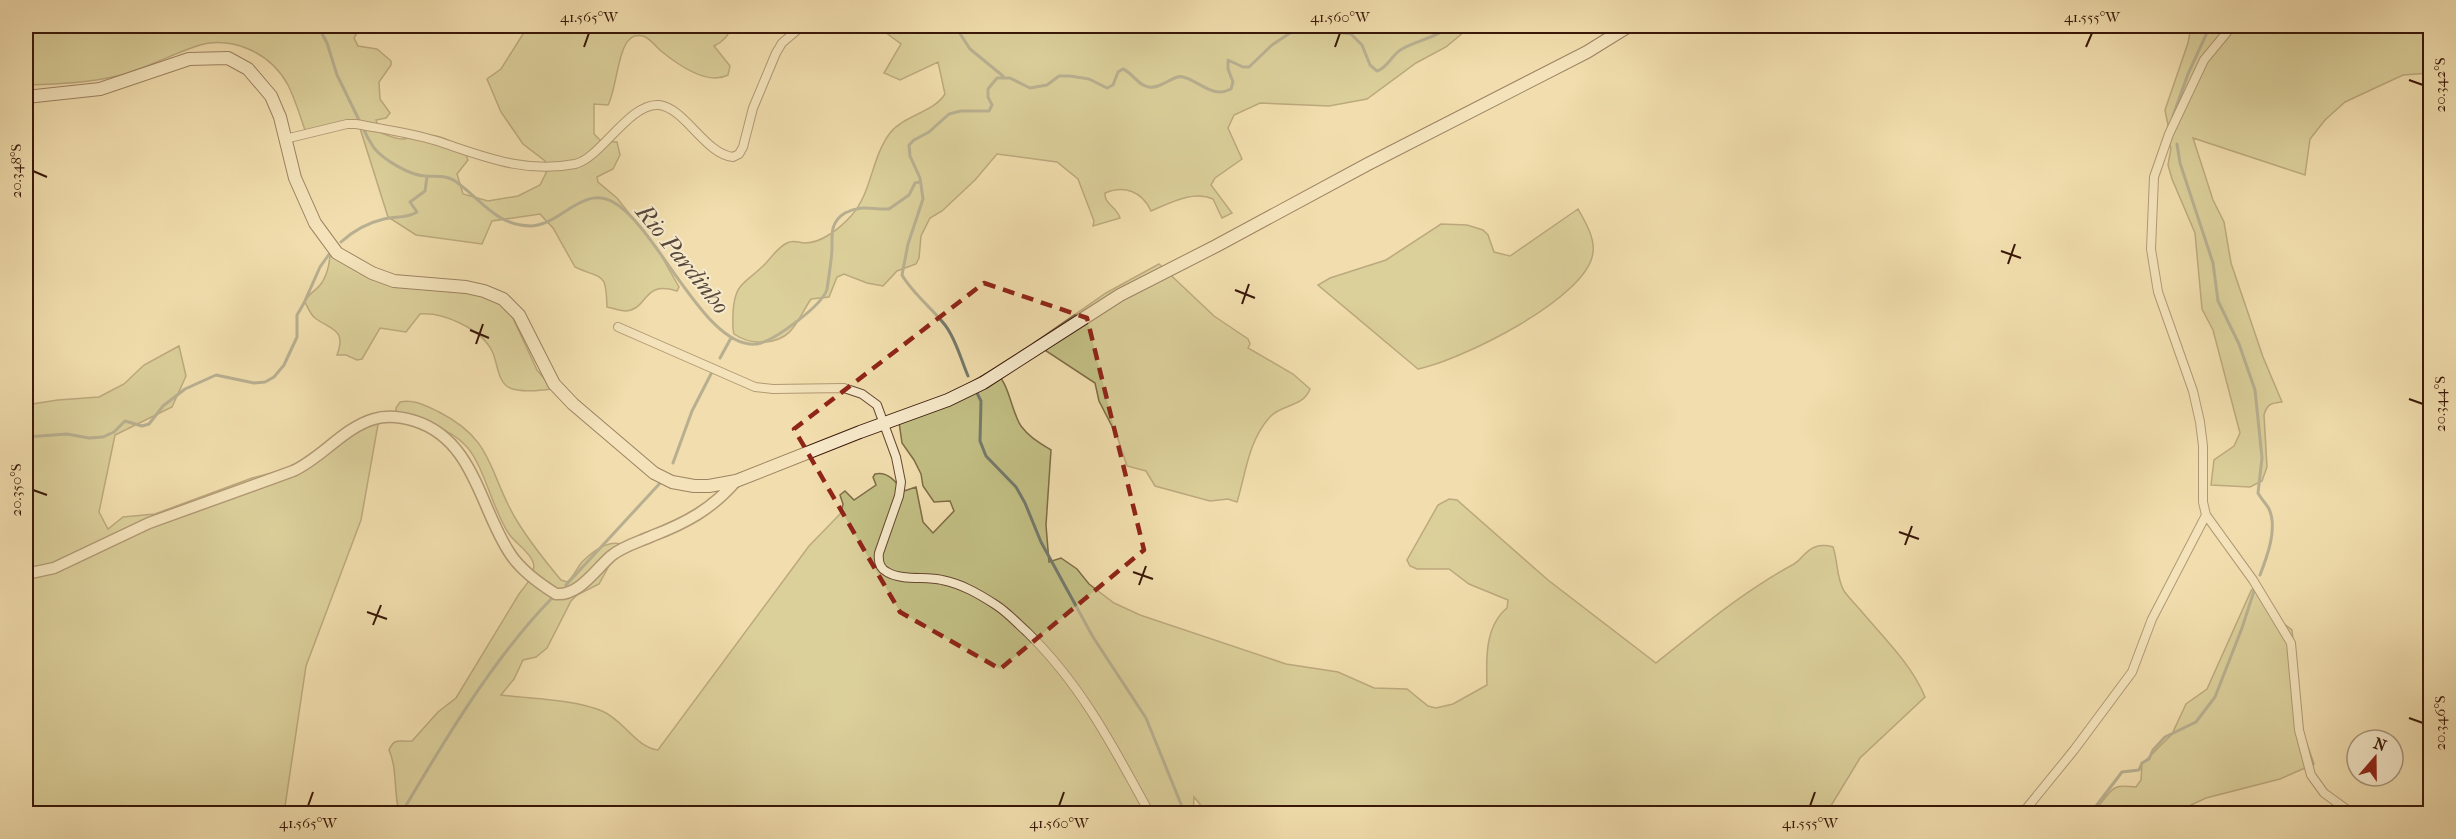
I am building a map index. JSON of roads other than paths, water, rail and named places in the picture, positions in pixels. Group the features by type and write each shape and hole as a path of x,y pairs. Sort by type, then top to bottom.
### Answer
{"main road":[{"path":"26,97 100,89 189,59 228,58 248,69 272,96 280,117 295,178 321,233 337,253 372,273 394,281 466,287 494,294 509,304 519,315 558,389 648,469 672,482 694,486 736,481 948,400 983,383 1120,295 1378,158 1587,52 1629,26"}],"street":[{"path":"285,139 347,124 356,124 435,141 504,163 521,166 558,166 587,160 627,120 646,109 659,105 670,110 718,153 733,157 743,147 753,108 776,53 782,44 802,26"},
{"path":"2232,26 2204,60 2169,134 2154,177 2151,249 2158,292 2193,391 2200,422 2203,446 2203,502 2206,515 2253,580 2290,643 2299,730 2311,775 2324,793 2354,813"},
{"path":"618,327 763,389 852,390 872,400 877,405 896,457 901,482 899,496 879,553 878,561 881,567 896,575 923,577 957,584 976,592 1002,609 1045,649 1073,682 1107,735 1150,813"},
{"path":"26,574 54,568 149,523 293,471 306,465 365,422 382,417 408,419 422,424 450,442 463,459 481,492 500,538 512,558 534,579 556,594 569,592 581,585 613,555 627,547 699,515 736,481"},
{"path":"2022,813 2074,750 2132,672 2152,619 2206,515"}],"waterway":[{"name":"Rio Pardinho","path":"318,26 327,43 337,75 360,122"},
{"path":"955,26 970,49 1003,76"},
{"name":"Rio Pardinho","path":"968,376 949,331 902,275 908,244 923,199 920,178 910,156 909,145 929,132 949,114 961,111 989,111 992,105 988,97 988,89 997,78 1010,78 1030,88 1047,85 1059,76 1070,76 1089,79 1107,88 1113,85 1118,72 1123,69 1149,87 1159,86 1183,77 1212,91 1224,92 1231,89 1233,82 1228,69 1228,60 1243,67 1249,67 1272,45 1299,27 1351,34 1362,45 1370,65 1377,71 1402,49 1450,26"},
{"path":"2173,116 2188,74 2210,26"},
{"name":"Rio Pardinho","path":"363,128 374,148 390,162 419,175 452,179 498,217 508,222 531,226 542,224 591,198 602,198 613,202 630,216 648,236 703,311 722,331 741,342 761,343 778,335 809,312 824,296 829,275 833,229 840,217 857,209 889,209 909,195 915,183 920,182"},
{"path":"2177,144 2180,163 2213,263 2218,301 2239,344 2255,390 2262,458 2258,493 2269,509 2272,525 2266,560 2260,575"},
{"path":"341,242 355,231 372,223 388,218 409,216 417,212 410,202 425,191 427,177"},
{"path":"26,437 67,434 89,438 103,437 114,432 125,421 142,426 149,424 163,406 185,389 216,375 254,383 265,382 274,377 284,365 297,337 297,315 320,267 330,253"},
{"path":"720,358 731,338"},
{"path":"673,463 692,411 712,372"},
{"path":"976,391 981,401 980,441 986,456 1016,487 1041,542 1093,637 1146,718 1185,814"},
{"path":"566,585 662,481"},
{"path":"2090,814 2122,772 2139,770 2142,763 2149,759 2153,750 2165,737 2196,722 2215,697 2254,591"},
{"path":"401,814 452,729 490,673 510,646 553,597"}]}
